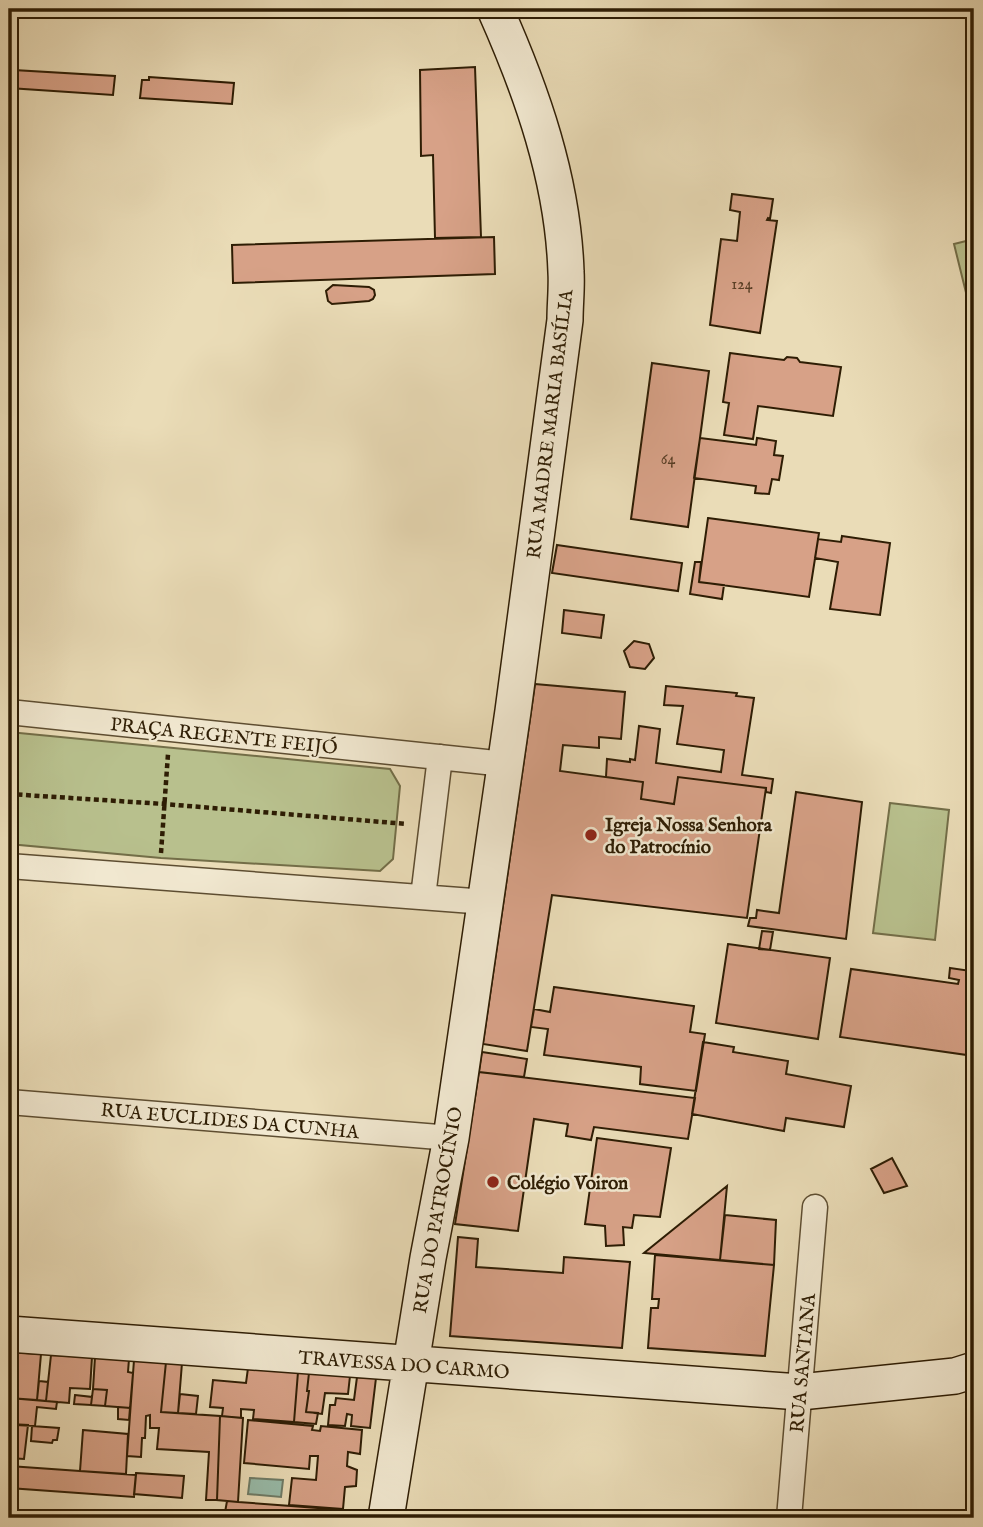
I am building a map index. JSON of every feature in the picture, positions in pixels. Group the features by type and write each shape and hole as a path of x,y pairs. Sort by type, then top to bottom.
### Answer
{"street":[{"name":"RUA MADRE MARIA BASÍLIA","path":"495,9 539,119 555,180 567,272 565,320 505,764"},
{"name":"PRAÇA REGENTE FEIJÓ","path":"9,712 505,764"},
{"path":"423,897 440,757"},
{"path":"9,866 486,902 505,764"},
{"name":"RUA DO PATROCÍNIO","path":"386,1518 428,1258 451,1138 486,902"},
{"name":"RUA EUCLIDES DA CUNHA","path":"9,1102 451,1138"},
{"name":"RUA SANTANA","path":"789,1518 815,1207"},
{"name":"TRAVESSA DO CARMO","path":"9,1334 800,1392 955,1376 974,1370"}],"path":[{"path":"161,858 168,748"},
{"path":"9,794 432,827"}],"shaded area":[{"path":"974,239 974,325 954,244"},
{"path":"9,732 390,769 400,786 393,859 380,871 161,858 9,844"},
{"path":"890,803 949,810 935,940 873,933"},
{"path":"250,1478 283,1480 281,1497 248,1494"}],"building":[{"path":"9,66 14,66 14,70 115,76 113,95 9,88"},
{"path":"475,67 481,237 435,238 433,155 421,156 420,70"},
{"path":"149,77 234,83 232,104 140,98 142,80 149,80"},
{"path":"732,194 773,199 770,219 767,220 777,221 760,333 710,325 721,239 737,241 740,212 730,210"},
{"path":"494,237 495,274 233,283 232,245"},
{"path":"333,285 369,287 374,290 375,295 369,301 332,304 328,301 326,291"},
{"path":"730,353 784,360 787,357 797,358 800,362 841,367 833,416 758,406 753,439 724,435 729,403 723,402"},
{"path":"652,363 709,371 688,527 631,519"},
{"path":"700,438 756,445 757,438 776,441 774,455 783,456 779,480 772,479 769,494 755,493 756,486 694,478"},
{"path":"708,518 819,533 809,597 699,582"},
{"path":"842,536 890,543 880,615 830,609 838,562 815,558 818,539 841,542"},
{"path":"557,545 682,563 678,591 552,573"},
{"path":"695,562 701,562 699,582 724,585 722,599 690,594"},
{"path":"564,610 604,615 601,638 562,633"},
{"path":"634,641 649,644 654,658 645,669 630,667 624,651"},
{"path":"535,684 625,692 621,739 599,737 599,748 563,745 560,771 643,782 641,799 674,804 678,777 766,788 747,918 552,895 527,1051 483,1044"},
{"path":"666,686 737,693 736,696 754,698 742,775 773,779 771,793 766,792 766,788 678,777 674,804 641,799 643,782 606,777 607,759 630,762 630,759 635,760 639,726 660,729 656,763 721,772 724,750 677,744 683,706 664,705"},
{"path":"796,792 862,802 846,939 748,926 750,918 756,918 757,910 779,913"},
{"path":"762,931 773,932 770,950 759,949"},
{"path":"728,944 830,958 818,1039 716,1023"},
{"path":"950,968 971,971 969,980 974,980 974,1056 840,1037 851,969 958,984 959,980 949,978"},
{"path":"554,987 694,1006 690,1032 705,1034 696,1091 640,1084 641,1067 544,1055 548,1029 531,1027 534,1009 550,1012"},
{"path":"703,1042 734,1047 733,1052 788,1061 786,1074 851,1086 844,1127 786,1118 784,1131 692,1114"},
{"path":"482,1052 527,1059 524,1077 479,1072"},
{"name":"Colégio Voiron","path":"479,1072 695,1098 688,1139 594,1127 591,1140 566,1136 568,1124 534,1119 518,1231 455,1224"},
{"path":"597,1138 671,1148 660,1217 634,1215 632,1228 623,1227 624,1245 606,1246 605,1226 585,1224"},
{"path":"892,1158 907,1186 884,1193 871,1169"},
{"path":"727,1186 720,1260 644,1253"},
{"path":"725,1215 776,1220 774,1265 720,1260"},
{"path":"458,1237 478,1239 476,1267 563,1273 564,1257 630,1262 622,1348 450,1336"},
{"path":"655,1255 774,1265 765,1356 648,1348 651,1308 658,1308 659,1299 652,1299"},
{"path":"9,1352 41,1354 37,1400 9,1398"},
{"path":"51,1355 92,1357 90,1389 70,1388 69,1403 46,1401"},
{"path":"95,1357 129,1359 128,1372 133,1373 130,1408 105,1406 107,1390 93,1389"},
{"path":"134,1360 166,1362 161,1412 220,1416 217,1500 206,1500 209,1452 157,1449 159,1428 150,1428 150,1415 146,1416 141,1457 127,1456"},
{"path":"166,1362 182,1363 178,1413 161,1412"},
{"path":"248,1368 298,1372 294,1422 253,1419 254,1410 241,1409 241,1418 222,1416 223,1408 210,1407 213,1380 246,1383"},
{"path":"298,1372 309,1373 306,1412 318,1413 316,1424 294,1422"},
{"path":"309,1373 350,1376 348,1394 325,1393 322,1414 306,1412"},
{"path":"357,1377 376,1378 370,1428 351,1426 352,1415 347,1414 345,1426 328,1425 330,1405 335,1405 336,1398 354,1400"},
{"path":"39,1381 48,1382 46,1401 37,1400"},
{"path":"93,1389 107,1390 105,1406 91,1405"},
{"path":"180,1394 198,1396 196,1414 178,1413"},
{"path":"75,1395 92,1397 91,1405 74,1404"},
{"path":"9,1398 57,1402 56,1409 37,1407 35,1426 16,1425 17,1411 9,1410"},
{"path":"118,1407 130,1408 129,1420 118,1419"},
{"path":"220,1416 243,1418 238,1502 217,1500"},
{"path":"248,1420 313,1426 312,1430 320,1431 321,1426 362,1430 360,1454 348,1452 347,1466 357,1470 356,1486 345,1487 343,1509 289,1505 292,1478 316,1480 318,1456 310,1456 309,1469 244,1463"},
{"path":"9,1424 28,1425 24,1459 9,1458"},
{"path":"32,1426 59,1428 57,1440 52,1443 31,1441"},
{"path":"83,1430 128,1434 126,1474 80,1471"},
{"path":"9,1466 136,1475 134,1497 9,1488"},
{"path":"136,1473 184,1476 182,1498 134,1494"},
{"path":"9,1501 16,1502 12,1518 9,1518"},
{"path":"227,1501 358,1511 357,1518 224,1518"},
{"path":"14,1511 118,1518 12,1518"}],"place":[{"name":"Igreja Nossa Senhora do Patrocínio","path":"591,835"},
{"name":"Colégio Voiron","path":"493,1182"}]}
